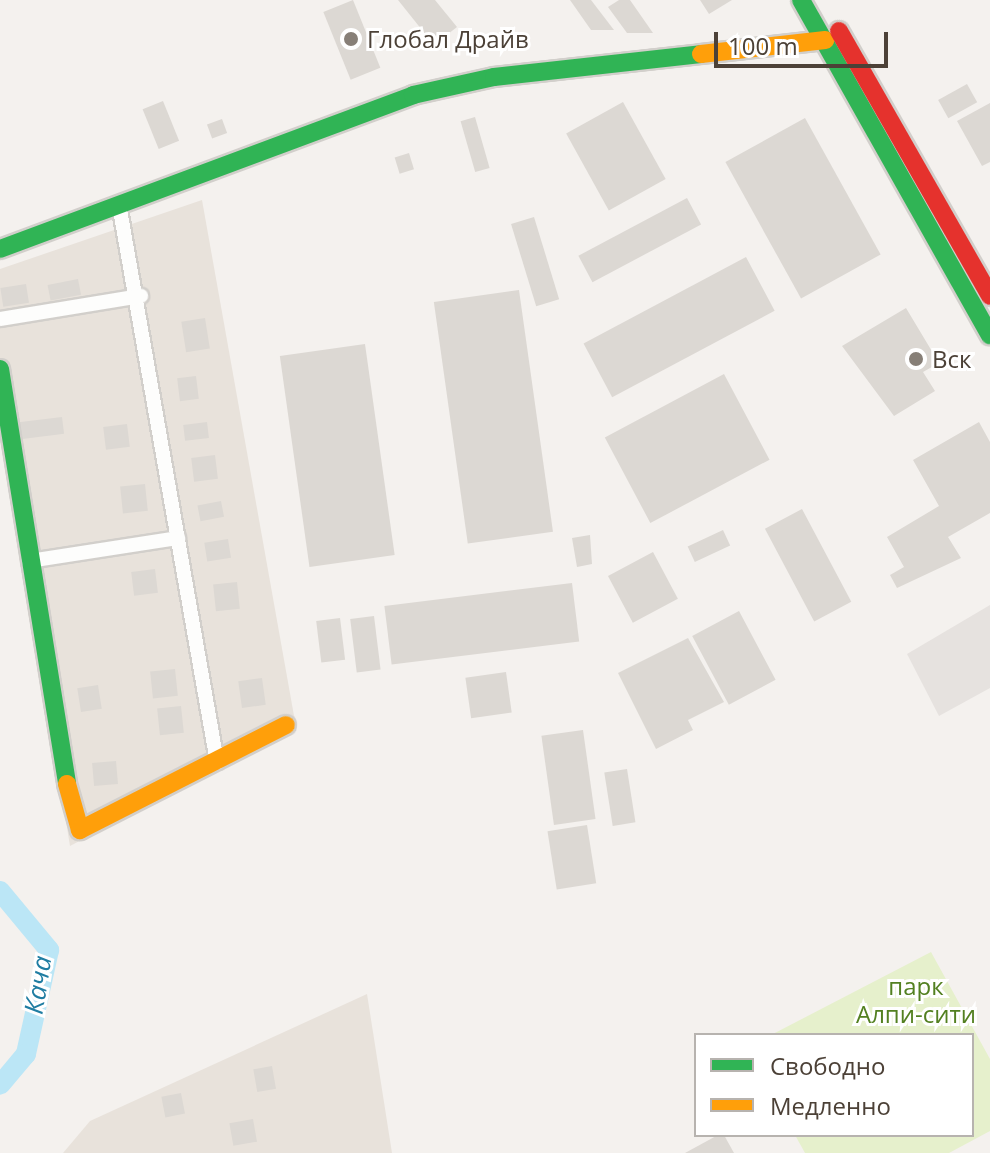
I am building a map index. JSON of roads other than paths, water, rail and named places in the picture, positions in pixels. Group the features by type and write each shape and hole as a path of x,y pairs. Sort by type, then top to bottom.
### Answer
{"main road":[{"path":"801,0 990,335"},
{"path":"821,0 990,296"},
{"path":"0,249 413,95 494,77 825,40"},
{"path":"0,369 73,823 80,830 286,725"}],"street":[{"path":"119,204 141,296 178,538 217,762"},
{"path":"0,319 141,296"},
{"path":"29,561 178,538"}],"waterway":[{"name":"Кача","path":"0,891 49,950 26,1054 0,1085"}],"place":[{"name":"Глобал Драйв","path":"351,39"},
{"name":"Вск","path":"916,359"}],"park label":[{"name":"парк Алпи-сити","path":"916,1000"}]}
